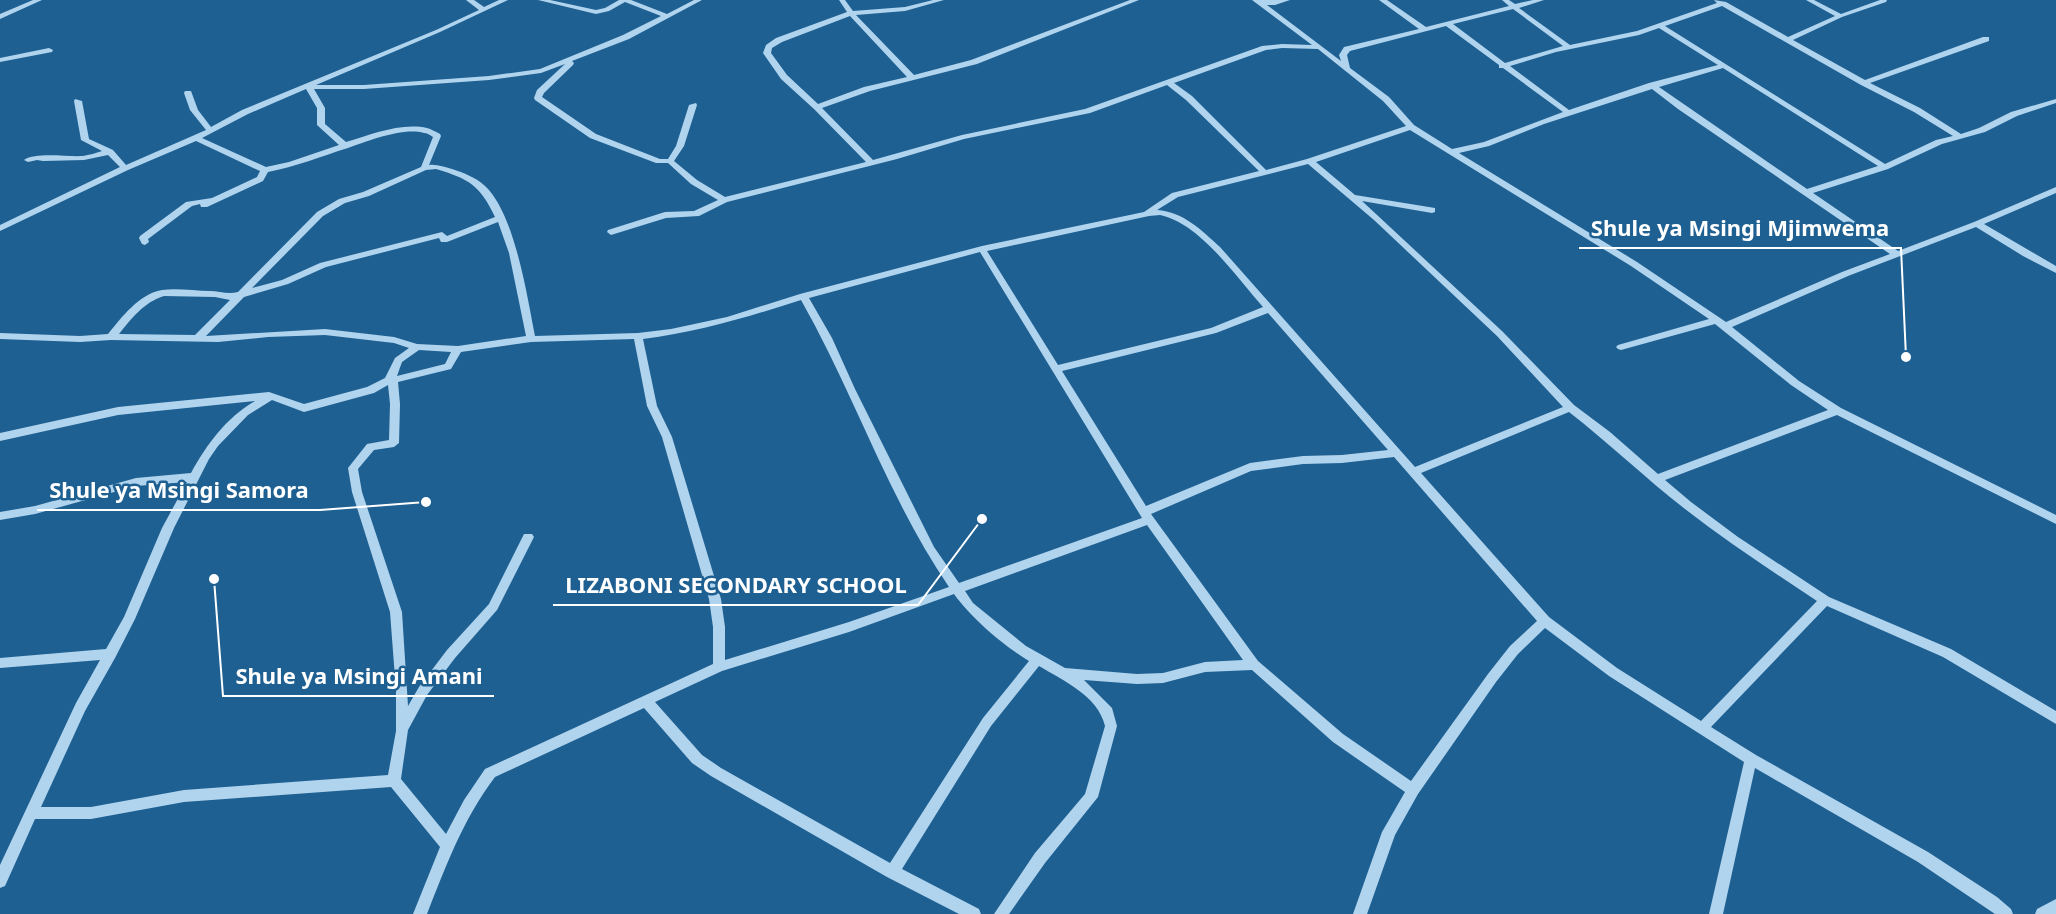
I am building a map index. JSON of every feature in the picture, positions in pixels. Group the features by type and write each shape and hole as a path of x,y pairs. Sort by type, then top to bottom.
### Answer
{"street":[{"path":"0,17 39,0"},
{"path":"470,0 484,10"},
{"path":"0,228 125,168 506,0"},
{"path":"541,0 589,12 601,12 624,0 667,16"},
{"path":"307,88 489,78 542,71 572,60 699,0"},
{"path":"842,0 850,13 913,78"},
{"path":"871,162 818,107 784,77 767,53 769,47 779,40 850,13 905,9 942,0"},
{"path":"818,107 867,89 1006,51 1136,0"},
{"path":"1258,2 1275,3 1287,0"},
{"path":"1382,0 1426,30"},
{"path":"1505,0 1568,47"},
{"path":"1347,69 1343,55 1347,49 1541,0"},
{"path":"1809,0 1840,16"},
{"path":"1788,40 1840,16 1884,1"},
{"path":"1258,2 1386,99 1411,127 1634,264 1721,323 1795,383 1837,411 2056,520"},
{"path":"1502,66 1568,47 1619,38 1660,26 1721,2 1864,83 1917,110 1959,136"},
{"path":"1449,25 1569,113"},
{"path":"1660,26 1884,167"},
{"path":"1864,83 1986,39"},
{"path":"611,232 665,215 696,214 724,200 962,137 1087,111 1265,48 1320,47"},
{"path":"0,60 49,50"},
{"path":"572,60 560,75 540,92 538,98 593,136 659,161 670,161 694,182 724,200"},
{"path":"1453,151 1475,148 1652,85 1723,66"},
{"path":"1168,82 1189,98 1265,173"},
{"path":"1652,85 1680,107 1895,253"},
{"path":"307,88 321,108 321,125 345,146"},
{"path":"188,93 194,110 210,130"},
{"path":"1808,192 1884,167 1932,145 1982,130 2014,114 2056,100"},
{"path":"78,101 85,140 110,152 125,168"},
{"path":"670,161 680,146 693,105"},
{"path":"1147,213 1175,195 1310,161 1411,127"},
{"path":"196,138 265,170 289,165 401,130 427,129 432,131 437,139 424,168"},
{"path":"28,160 37,157 43,159 84,158 110,152"},
{"path":"1310,161 1500,334 1570,408 1687,505 1734,540 1825,600 1947,653 2056,718"},
{"path":"197,339 320,214 342,201 366,194 424,168 436,167 464,175 482,188 491,199 513,253 531,339"},
{"path":"204,204 260,179 265,170"},
{"path":"1621,347 1721,323 1895,253 1977,224 2056,190"},
{"path":"1350,196 1432,210"},
{"path":"145,242 143,238 189,204 218,198"},
{"path":"2,338 197,339 325,332 394,340 417,347 458,350 531,339 638,336 728,320 802,296 982,249 1147,213 1167,213 1187,223 1217,249 1545,621 1589,656 1702,728 1751,759 1923,857 1992,902 2006,914"},
{"path":"111,337 130,314 151,297 163,293 215,294 232,297 285,282 323,265 411,241 442,235 444,240 500,218"},
{"path":"1977,224 2056,270"},
{"path":"982,249 1147,516 1254,665 1338,738 1413,790"},
{"path":"802,296 827,338 930,550 969,606 1022,650 1065,673 1092,693 1108,712 1112,726 1091,797 1040,858 1001,914"},
{"path":"1055,369 1213,331 1268,309"},
{"path":"638,336 652,406 667,437 715,599 719,627 719,667"},
{"path":"417,347 398,360 392,377 394,443 371,447 353,468 357,492 396,612 402,731 394,781 448,846"},
{"path":"0,437 118,411 271,396 304,408 370,390 392,377 448,367 458,350"},
{"path":"0,881 80,707 129,619 168,528 205,457 244,412 271,396"},
{"path":"1413,472 1570,408"},
{"path":"1658,479 1837,411"},
{"path":"420,914 448,846 477,788 490,773 719,667 849,627 957,589 1147,516 1250,467 1303,460 1342,459 1396,453"},
{"path":"0,516 35,510 136,482 195,477"},
{"path":"402,731 423,691 451,654 493,607 528,537"},
{"path":"1702,728 1825,600"},
{"path":"1360,914 1389,832 1413,790 1492,678 1514,650 1545,621"},
{"path":"0,663 111,654"},
{"path":"892,872 987,722 1038,659"},
{"path":"1065,673 1137,679 1163,678 1205,667 1254,665"},
{"path":"646,701 697,759 716,772 892,872 974,914"},
{"path":"1716,914 1751,759"},
{"path":"33,813 91,813 184,796 394,781"},
{"path":"2042,914 2056,906"}],"place":[{"name":"Shule ya Msingi Mjimwema","path":"1906,357"},
{"name":"Shule ya Msingi Samora","path":"426,502"},
{"name":"LIZABONI SECONDARY SCHOOL","path":"982,519"},
{"name":"Shule ya Msingi Amani","path":"214,579"}]}
